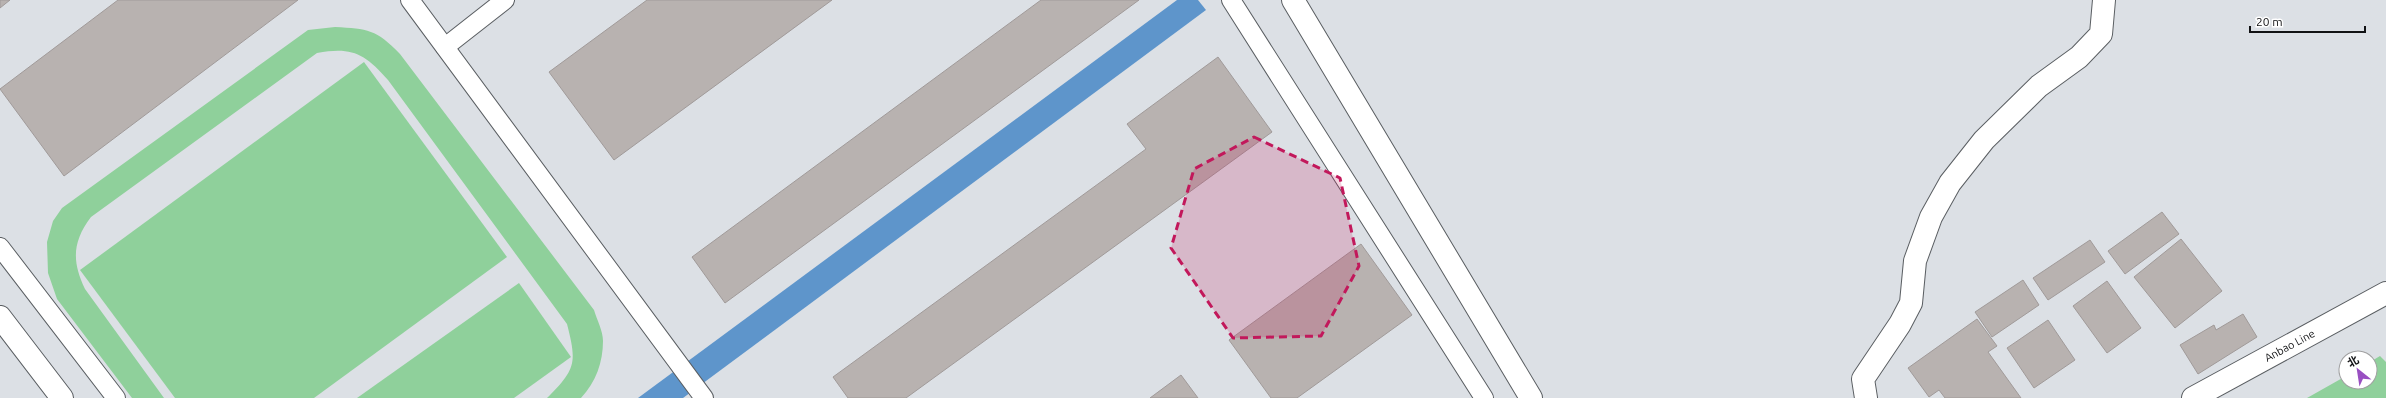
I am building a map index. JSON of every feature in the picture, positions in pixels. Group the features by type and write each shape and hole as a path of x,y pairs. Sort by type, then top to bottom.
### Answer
{"street":[{"path":"1294,0 1531,398"},
{"path":"1866,398 1863,379 1900,324 1911,303 1916,261 1931,217 1950,183 1984,140 2000,124 2039,86 2079,57 2101,34 2104,0"},
{"name":"Anbao Line","path":"2193,398 2386,292"},
{"path":"0,317 62,398"}],"lane":[{"path":"410,0 704,398"},
{"path":"445,47 505,0"},
{"path":"1230,0 1484,398"},
{"path":"0,247 116,398"}],"highlighted area":[{"path":"1254,137 1340,178 1359,266 1321,336 1233,338 1171,248 1194,169"}],"green space":[{"path":"335,27 371,32 378,35 400,54 594,310 603,337 602,357 595,378 581,398 547,398 564,380 572,365 572,348 567,324 388,80 364,58 349,52 329,51 317,53 91,217 80,235 77,244 76,261 85,289 164,398 132,398 57,299 48,273 47,242 53,221 62,208 308,30"},
{"path":"364,62 507,257 314,398 175,398 80,270"},
{"path":"519,283 571,357 514,398 357,398"},
{"path":"2380,356 2386,362 2386,398 2307,398 2338,381 2338,390 2378,390 2378,357"}],"water":[{"path":"1177,0 1198,0 1206,10 683,398 638,398"}],"building":[{"path":"0,0 10,0 0,8"},
{"path":"118,0 298,0 64,176 0,89"},
{"path":"647,0 832,0 614,160 549,72"},
{"path":"1041,0 1139,0 725,303 692,257"},
{"path":"1218,57 1272,132 906,398 848,398 833,377 1146,149 1127,124"},
{"path":"2162,212 2179,234 2125,274 2108,251"},
{"path":"2181,239 2222,291 2175,328 2134,277"},
{"path":"2090,240 2105,262 2048,300 2033,278"},
{"path":"1361,244 1412,315 1297,398 1271,398 1229,340"},
{"path":"2023,280 2039,305 1992,337 1975,312"},
{"path":"2107,281 2141,328 2107,353 2073,306"},
{"path":"2243,314 2257,337 2198,374 2180,345 2214,325 2216,330"},
{"path":"1977,319 1997,346 1988,352 2021,398 1945,398 1939,390 1929,397 1908,368"},
{"path":"2048,320 2075,360 2034,388 2007,348"},
{"path":"1181,375 1198,398 1150,398"}]}
